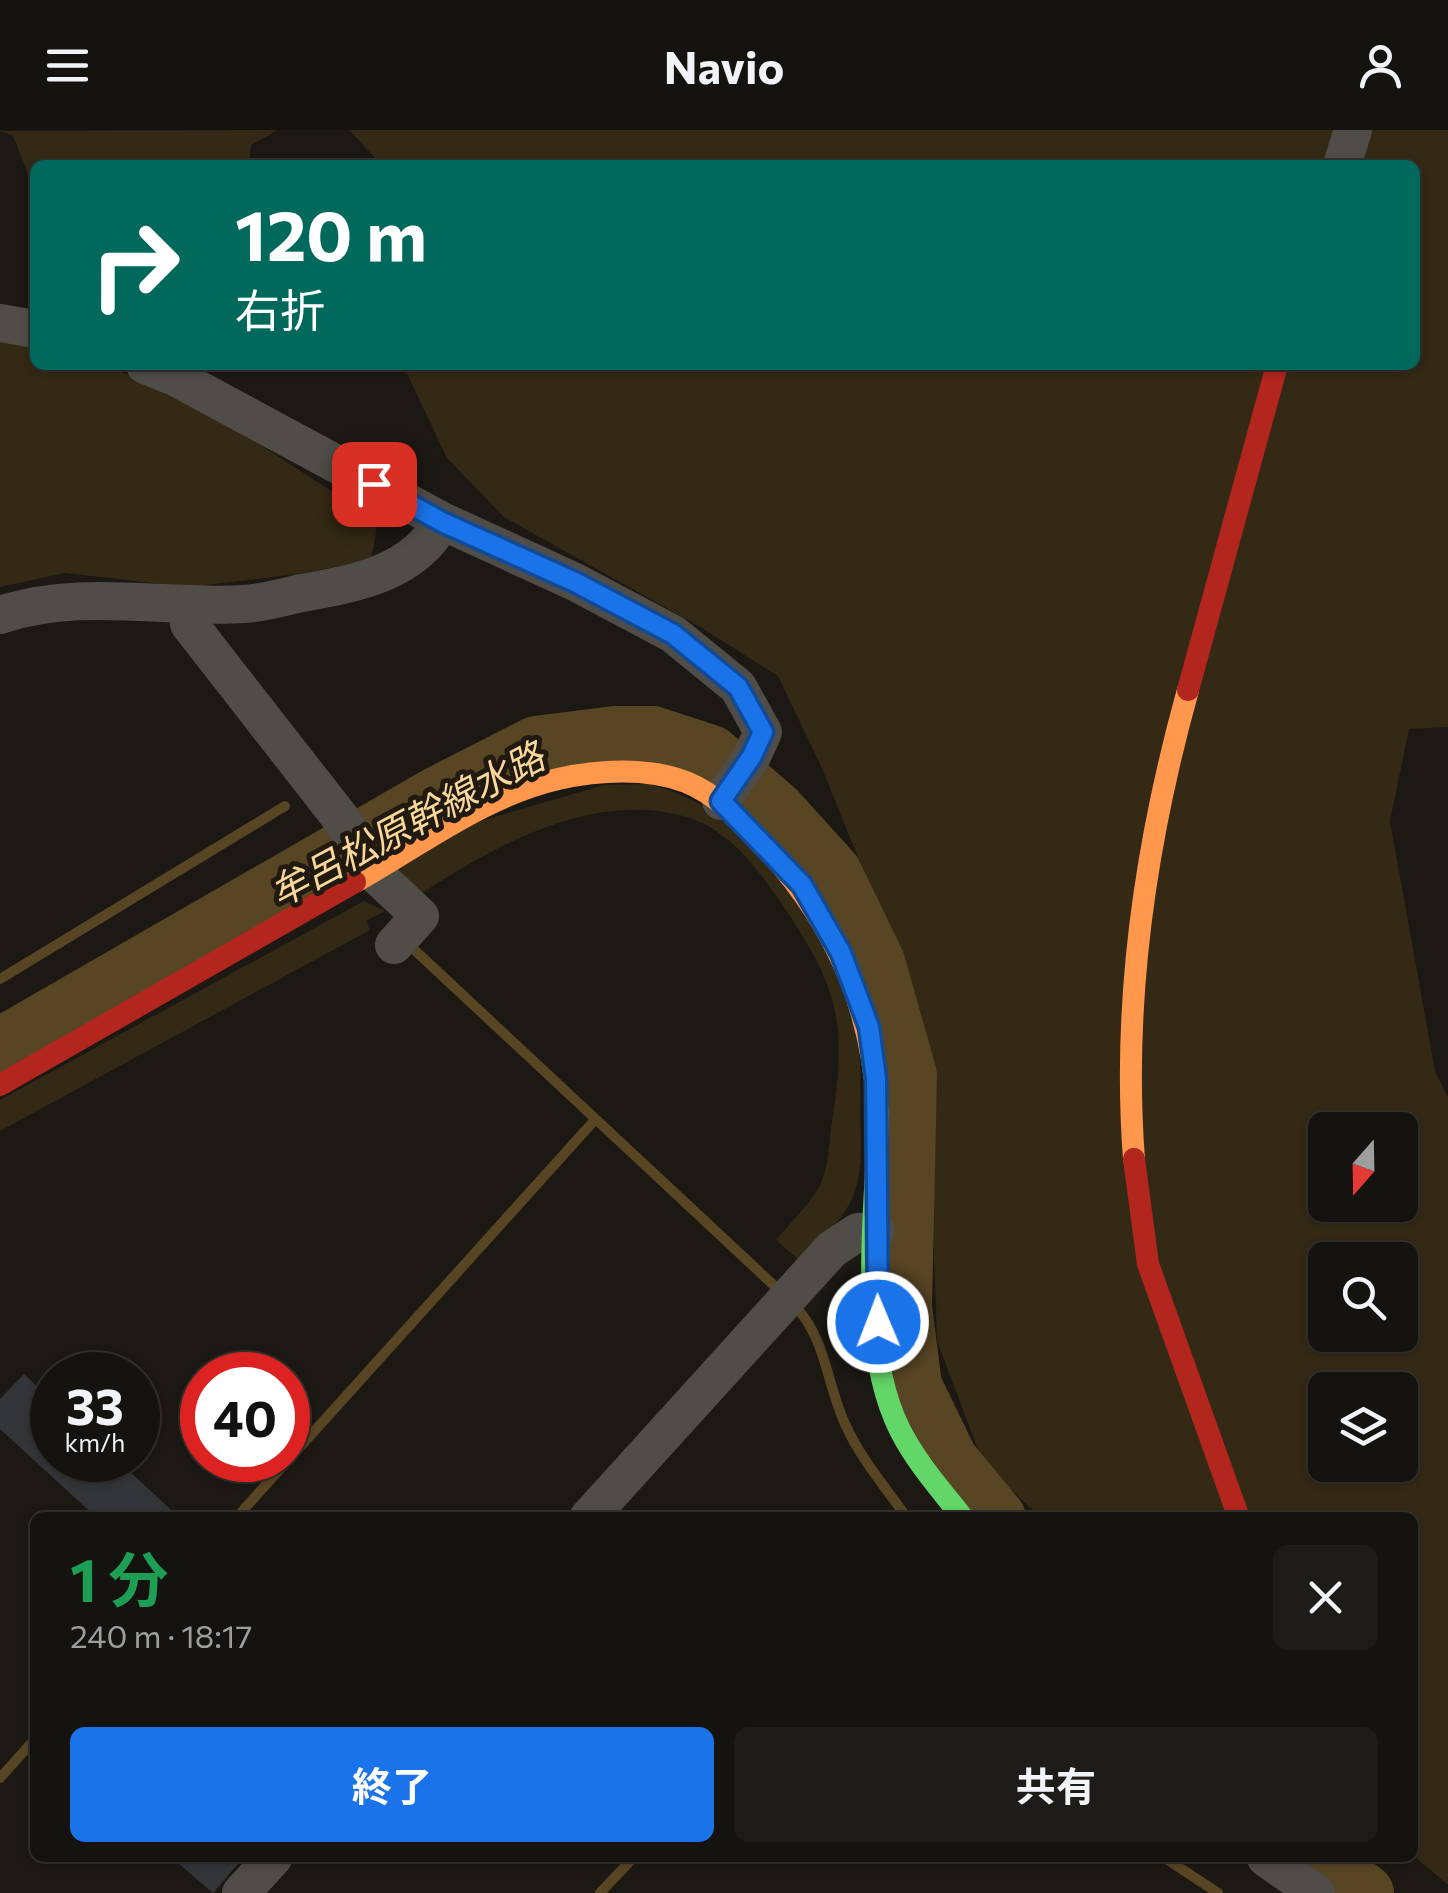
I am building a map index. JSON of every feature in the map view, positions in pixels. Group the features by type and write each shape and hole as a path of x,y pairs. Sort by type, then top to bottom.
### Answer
{"street":[{"path":"1344,160 1353,130"},
{"path":"0,322 30,328"},
{"path":"157,370 442,522 575,582 673,634 738,687 763,732 752,756 724,795"},
{"path":"1237,1512 1148,1264 1136,1191 1128,1079 1132,996 1165,773 1276,370"},
{"path":"0,615 86,598 247,604 365,582 414,556 434,537 442,522"},
{"path":"187,604 188,624 342,820 368,866 420,916 403,936"},
{"path":"0,1085 368,866 474,808 549,781 620,772 668,776 724,795 802,885 841,953 869,1027 876,1078 878,1352 895,1420 959,1512"},
{"path":"594,1512 832,1249 858,1232 876,1232"},
{"path":"240,1893 270,1862"},
{"path":"1272,1862 1316,1893"}],"shaded area":[{"path":"278,130 251,145 250,160 30,160 30,178 13,136 0,131"},
{"path":"349,130 1448,130 1448,727 1409,729 1390,821 1435,1071 1448,1097 1448,1885 1418,1859 1418,1512 1035,1512 983,1463 937,1341 930,1140 919,1008 821,766 778,676 702,628 504,517 447,458 405,370 1420,370 1420,160 377,160"},
{"path":"0,342 30,346 30,370 115,370 175,390 378,521 371,560 298,574 189,587 65,573 0,587"},
{"path":"648,784 689,799 725,821 758,850 811,922 846,1004 860,1061 860,1170 845,1211 800,1261 776,1240 810,1201 824,1174 836,1091 838,1033 827,984 816,959 770,887 737,848 696,820 645,810 612,811 578,817 513,841 424,892 406,889 396,870 477,822 604,785"},
{"path":"364,901 385,911 366,921 370,930 0,1131 0,1100"}],"building":[{"path":"24,1374 30,1380 30,1457 0,1429 0,1399"},
{"path":"58,1482 141,1482 173,1512 90,1512"},
{"path":"177,1862 240,1862 213,1893"}],"waterway":[{"name":"牟呂松原幹線水路","path":"0,1047 440,794 536,745 615,735 653,735 711,754 776,810 833,873 876,962 908,1075 903,1307 913,1386 949,1460 992,1512"},
{"path":"0,979 285,806"},
{"path":"407,943 782,1293"},
{"path":"241,1512 593,1122"},
{"path":"794,1305 813,1332 852,1438 903,1512"},
{"path":"0,1778 30,1745"},
{"path":"600,1893 629,1862"},
{"path":"1171,1862 1218,1893"},
{"name":"牟呂松原幹線水路","path":"1322,1862 1365,1893"}],"traffic: fast":[{"path":"878,1115 872,1276 878,1357 886,1395 900,1430 921,1465 958,1512"}],"traffic: slow":[{"path":"1134,1159 1131,1041 1141,922 1160,805 1188,690"},
{"path":"355,882 479,809 531,787 606,772 655,774 686,782 717,800 754,834 788,873 829,936 845,968 868,1038 878,1115"}],"traffic: jam":[{"path":"1188,690 1276,370"},
{"path":"0,1085 355,882"},
{"path":"1134,1159 1148,1264 1237,1512"}],"route":[{"path":"374,484 442,522 575,582 673,634 738,687 763,732 752,756 721,801 802,885 841,953 869,1027 876,1078 878,1322"}]}
